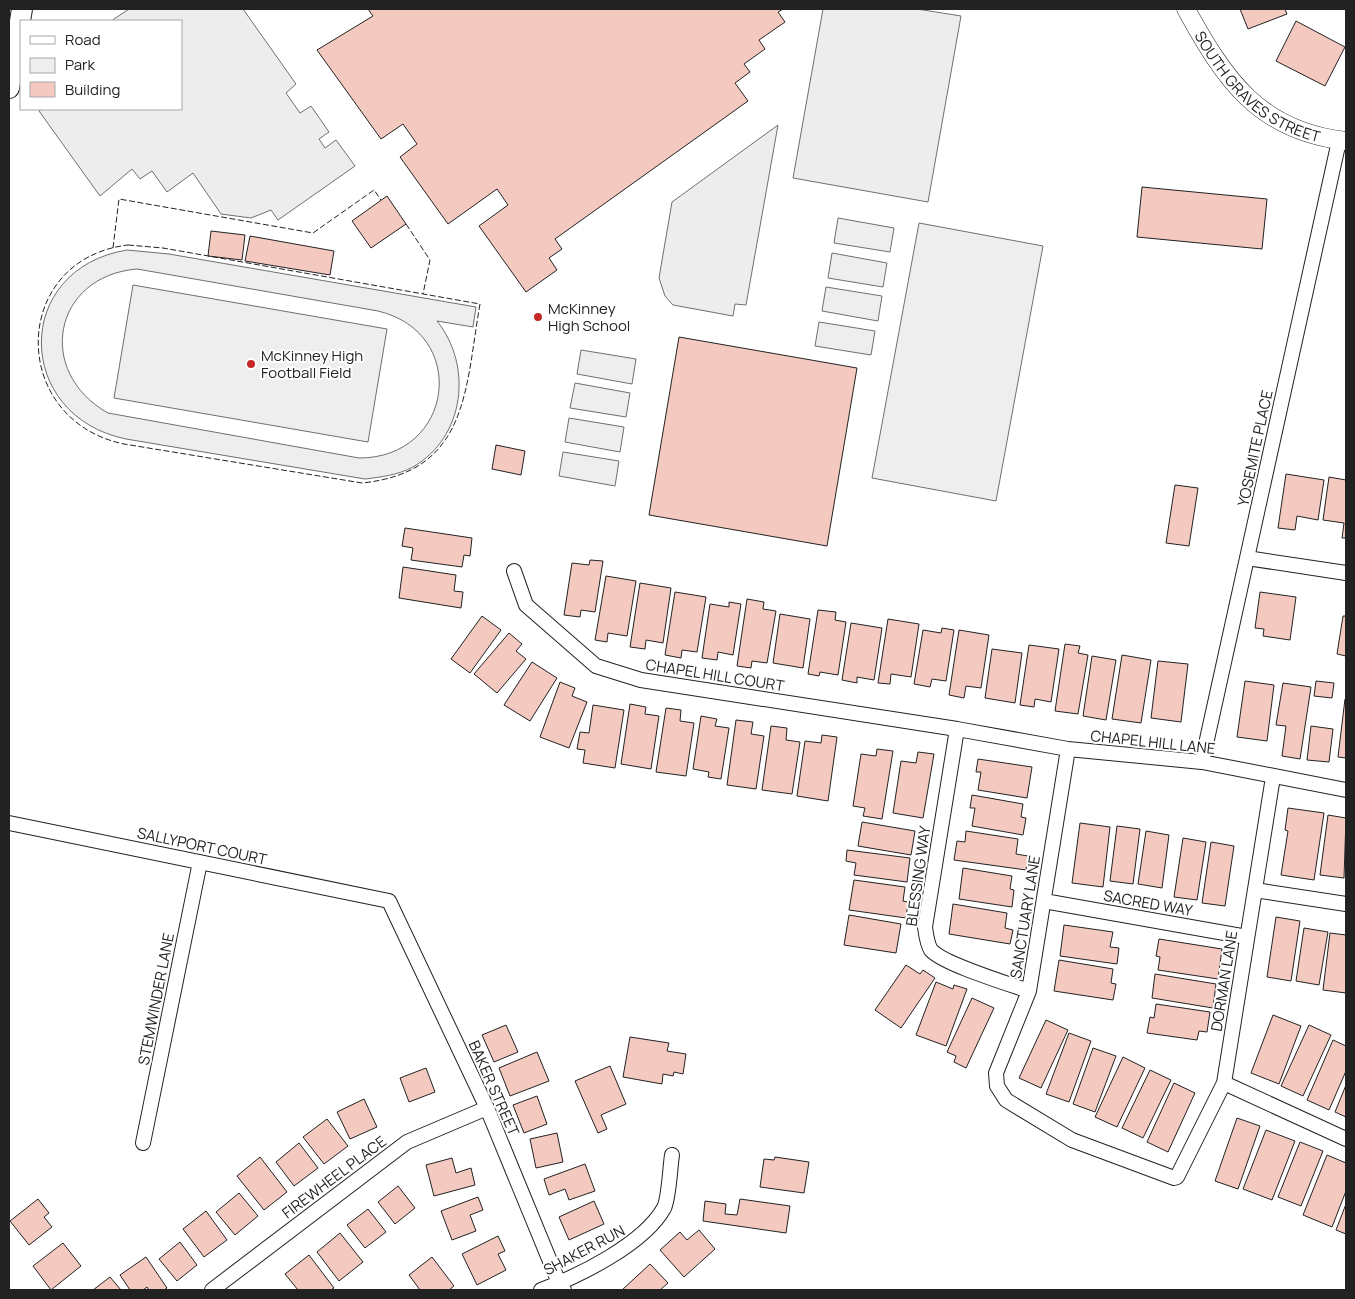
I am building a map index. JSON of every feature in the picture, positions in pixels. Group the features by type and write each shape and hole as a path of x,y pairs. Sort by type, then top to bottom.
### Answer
{"main road":[{"path":"9,88 20,21"}],"street":[{"name":"SOUTH GRAVES STREET","path":"1186,9 1211,55 1255,106 1281,124 1343,141"},
{"name":"YOSEMITE PLACE","path":"1202,762 1343,141"},
{"path":"1247,558 1346,573"},
{"name":"CHAPEL HILL COURT","path":"514,571 526,605 596,666 641,680 957,729"},
{"name":"CHAPEL HILL LANE","path":"957,729 1068,749 1202,762 1346,790"},
{"name":"BLESSING WAY","path":"957,729 925,927 926,937 931,950 944,959 1029,991"},
{"name":"SANCTUARY LANE","path":"1068,749 1029,991 996,1073 997,1086 1006,1100 1072,1140 1174,1178"},
{"name":"DORMAN LANE","path":"1174,1178 1177,1177 1224,1084 1273,777"},
{"name":"SALLYPORT COURT","path":"9,823 389,901"},
{"name":"STEMWINDER LANE","path":"144,1143 200,862"},
{"path":"1255,890 1346,904"},
{"name":"BAKER STREET","path":"389,901 487,1108 562,1287"},
{"name":"SACRED WAY","path":"1044,901 1247,937"},
{"path":"1224,1084 1346,1139"},
{"name":"FIREWHEEL PLACE","path":"212,1290 407,1142 487,1108"},
{"name":"SHAKER RUN","path":"541,1290 562,1287 636,1241 664,1207 672,1155"}],"green space":[{"path":"838,218 894,228 890,252 834,243"},
{"path":"919,223 1043,246 996,501 872,478"},
{"path":"127,250 169,254 476,307 473,327 437,321 448,339 456,359 459,379 458,400 453,419 444,438 430,454 413,467 395,474 365,479 126,439 89,425 63,402 47,374 41,343 47,312 63,284 89,263","holes":["137,269 378,311 407,324 427,343 437,367 439,393 431,417 415,438 391,453 359,458 108,413 85,395 70,374 63,351 64,328 72,307 87,289 109,276"]},
{"path":"832,253 887,263 883,287 828,278"},
{"name":"McKinney High Football Field","path":"133,285 387,329 368,442 114,398"},
{"path":"826,287 882,296 878,321 822,311"},
{"path":"819,322 875,331 871,355 815,346"},
{"path":"581,350 636,359 632,384 577,374"},
{"path":"575,383 630,393 626,417 570,408"},
{"path":"569,418 624,427 620,452 565,442"},
{"path":"563,452 619,461 615,486 559,476"}],"shaded area":[{"path":"129,9 243,9 296,84 286,93 300,113 311,106 329,132 319,139 325,148 336,140 355,166 278,220 271,210 251,218 221,214 193,173 167,192 152,171 140,179 132,169 100,196 39,111 182,110 182,20 112,20"},
{"path":"823,9 917,9 961,16 928,202 793,178"},
{"path":"778,125 746,305 735,304 733,316 673,305 665,296 659,278 672,202"}],"building":[{"path":"368,9 783,9 778,12 785,22 759,40 765,49 744,64 750,72 735,83 748,101 555,239 562,249 549,258 557,270 526,292 479,226 508,205 497,189 448,224 400,157 417,144 403,124 381,139 317,50 373,16"},
{"path":"1240,9 1285,9 1287,14 1248,29"},
{"path":"1296,21 1345,47 1325,86 1276,61"},
{"path":"1142,187 1267,199 1262,249 1137,237"},
{"path":"387,196 406,224 371,248 352,221"},
{"path":"211,231 245,235 242,260 208,256"},
{"path":"250,236 334,251 330,275 245,261"},
{"path":"679,337 857,368 827,546 649,515"},
{"path":"496,445 525,451 521,475 492,469"},
{"path":"1286,474 1324,480 1318,520 1297,516 1295,530 1278,528"},
{"path":"1329,477 1346,480 1346,538 1342,538 1344,523 1323,520"},
{"path":"1175,485 1198,488 1189,546 1166,543"},
{"path":"405,528 472,538 470,556 464,555 462,567 411,560 413,548 402,546"},
{"path":"590,560 603,561 595,612 581,610 580,617 564,615 572,563 589,565"},
{"path":"403,567 456,575 454,591 463,592 461,608 399,598"},
{"path":"606,576 636,581 627,636 608,633 607,642 595,640"},
{"path":"640,583 671,588 663,643 646,640 645,649 630,647"},
{"path":"675,592 706,597 697,652 682,650 681,658 665,655"},
{"path":"1260,592 1296,597 1290,640 1263,636 1264,629 1255,628"},
{"path":"747,599 764,602 763,609 776,611 767,663 752,661 751,668 737,666"},
{"path":"729,602 741,604 733,655 718,652 717,660 702,658 710,604 729,607"},
{"path":"818,610 836,612 835,620 846,622 838,675 820,672 819,676 808,674"},
{"path":"780,614 810,619 803,668 773,663"},
{"path":"482,616 501,630 470,673 451,659"},
{"path":"1343,616 1346,616 1346,656 1337,654"},
{"path":"888,619 919,624 911,677 891,674 890,684 878,683"},
{"path":"851,623 882,628 874,680 857,677 857,683 842,680"},
{"path":"942,628 954,630 946,681 932,679 930,687 914,684 923,630 941,633"},
{"path":"959,630 989,635 981,688 966,686 964,698 949,695"},
{"path":"509,633 522,644 516,651 526,659 497,693 474,674"},
{"path":"1065,644 1080,646 1078,653 1088,655 1078,714 1055,711"},
{"path":"1029,645 1059,649 1051,702 1035,699 1034,707 1020,705"},
{"path":"992,649 1022,653 1015,703 985,698"},
{"path":"1122,655 1151,660 1141,723 1112,719"},
{"path":"1092,656 1116,660 1106,720 1083,716"},
{"path":"1158,661 1188,664 1181,722 1151,718"},
{"path":"532,662 557,678 530,721 504,705"},
{"path":"1245,681 1274,685 1267,741 1237,737"},
{"path":"1316,681 1334,683 1332,698 1314,696"},
{"path":"560,682 575,688 572,696 587,702 569,748 540,737"},
{"path":"1283,683 1311,687 1300,759 1282,756 1286,726 1276,725"},
{"path":"1346,700 1346,758 1338,757"},
{"path":"630,704 646,707 645,714 659,716 651,769 621,764"},
{"path":"593,705 624,710 615,768 583,763 585,750 577,749 580,732 589,733"},
{"path":"666,708 681,710 680,721 694,723 686,776 656,772"},
{"path":"701,716 717,719 715,726 729,728 721,779 708,777 709,772 693,769"},
{"path":"736,720 753,722 751,734 764,736 756,789 727,785"},
{"path":"771,726 787,728 786,740 800,742 792,794 762,790"},
{"path":"1311,726 1333,729 1329,762 1307,760"},
{"path":"822,735 837,737 828,801 797,796 805,741 821,743"},
{"path":"877,749 893,751 882,819 863,816 865,808 853,806 861,754 876,756"},
{"path":"918,752 934,754 923,818 893,813 901,761 916,763"},
{"path":"978,759 1032,767 1027,798 978,790 981,772 976,772"},
{"path":"972,795 1023,804 1021,817 1026,818 1023,835 972,826 975,808 970,808"},
{"path":"1288,808 1324,813 1314,880 1281,875 1288,831 1285,830"},
{"path":"1328,815 1346,818 1344,878 1320,875"},
{"path":"862,822 915,831 911,855 858,846"},
{"path":"1080,823 1110,827 1103,887 1072,883"},
{"path":"1117,826 1140,829 1133,884 1110,881"},
{"path":"966,831 1018,839 1016,854 1028,856 1026,870 954,860 957,841 965,842"},
{"path":"1146,831 1169,835 1162,888 1138,884"},
{"path":"1183,838 1206,842 1197,900 1174,897"},
{"path":"1211,842 1234,846 1225,906 1202,903"},
{"path":"847,850 910,858 907,882 854,875 856,863 846,861"},
{"path":"963,868 1012,876 1010,889 1014,890 1012,907 959,899"},
{"path":"854,880 905,887 903,901 908,902 906,918 849,910"},
{"path":"953,904 1007,913 1005,928 1013,930 1010,944 949,934"},
{"path":"849,915 901,924 896,953 844,945"},
{"path":"1276,917 1300,921 1291,981 1267,977"},
{"path":"1064,925 1113,932 1110,947 1119,948 1117,964 1060,956"},
{"path":"1304,928 1328,932 1319,985 1296,981"},
{"path":"1330,933 1346,935 1346,993 1323,990"},
{"path":"1159,939 1222,949 1218,979 1158,970 1160,957 1156,956"},
{"path":"1059,960 1113,969 1111,983 1116,984 1113,1000 1054,991"},
{"path":"906,965 920,974 923,970 935,978 901,1028 875,1010"},
{"path":"1155,974 1216,984 1213,1008 1152,998"},
{"path":"936,982 953,989 954,985 967,989 946,1046 916,1035"},
{"path":"972,998 994,1008 966,1068 954,1062 956,1056 947,1052"},
{"path":"1156,1004 1210,1012 1207,1032 1199,1031 1197,1040 1147,1033 1150,1017 1154,1018"},
{"path":"1273,1015 1301,1026 1279,1084 1251,1073"},
{"path":"1046,1020 1068,1030 1041,1088 1019,1078"},
{"path":"506,1025 518,1052 494,1062 482,1035"},
{"path":"1309,1025 1331,1035 1303,1096 1281,1086"},
{"path":"1069,1033 1091,1041 1069,1102 1046,1094"},
{"path":"630,1037 669,1043 667,1051 686,1054 683,1074 674,1072 673,1076 663,1074 662,1084 623,1077"},
{"path":"1333,1040 1346,1046 1346,1071 1329,1110 1307,1100"},
{"path":"1093,1048 1116,1056 1095,1112 1073,1104"},
{"path":"537,1052 549,1081 510,1096 499,1068"},
{"path":"1123,1057 1145,1068 1117,1127 1095,1117"},
{"path":"610,1066 626,1104 601,1115 607,1129 598,1133 575,1081"},
{"path":"426,1068 435,1092 409,1102 400,1078"},
{"path":"1150,1070 1171,1080 1143,1138 1122,1128"},
{"path":"1174,1083 1195,1093 1168,1152 1147,1142"},
{"path":"1346,1085 1346,1117 1335,1112"},
{"path":"537,1096 547,1124 524,1133 513,1105"},
{"path":"364,1099 377,1127 350,1139 337,1112"},
{"path":"1237,1118 1260,1126 1238,1189 1215,1181"},
{"path":"327,1119 348,1146 324,1164 303,1137"},
{"path":"1266,1130 1295,1141 1272,1200 1243,1189"},
{"path":"557,1133 563,1162 536,1168 530,1139"},
{"path":"1300,1142 1323,1151 1301,1206 1278,1197"},
{"path":"299,1143 318,1168 294,1186 276,1162"},
{"path":"1327,1155 1346,1163 1346,1191 1332,1227 1303,1215"},
{"path":"260,1157 287,1192 264,1210 237,1176"},
{"path":"775,1157 809,1162 804,1193 760,1187 764,1159 774,1160"},
{"path":"452,1158 456,1173 471,1168 475,1185 434,1196 426,1165"},
{"path":"585,1164 595,1191 569,1200 565,1189 549,1195 544,1179"},
{"path":"398,1186 415,1208 395,1224 378,1202"},
{"path":"239,1193 258,1216 235,1235 216,1212"},
{"path":"478,1197 483,1210 470,1215 476,1231 452,1240 441,1211"},
{"path":"38,1199 49,1213 44,1217 52,1227 29,1245 10,1221"},
{"path":"740,1199 790,1206 786,1233 703,1221 705,1201 726,1204 725,1214 737,1215"},
{"path":"594,1201 604,1224 569,1240 559,1217"},
{"path":"1346,1204 1346,1234 1336,1230"},
{"path":"368,1209 386,1232 365,1248 347,1225"},
{"path":"206,1211 227,1240 204,1257 183,1229"},
{"path":"699,1230 715,1249 684,1277 660,1250 680,1232 687,1240"},
{"path":"340,1233 363,1262 339,1281 317,1252"},
{"path":"498,1236 505,1251 498,1254 506,1270 477,1285 462,1254"},
{"path":"180,1242 197,1265 177,1281 159,1259"},
{"path":"63,1243 81,1266 51,1290 33,1266"},
{"path":"309,1255 334,1288 331,1290 298,1290 285,1274"},
{"path":"146,1257 167,1288 164,1290 149,1290 147,1287 143,1290 130,1290 120,1275"},
{"path":"432,1257 454,1286 449,1290 420,1290 409,1275"},
{"path":"650,1264 668,1283 660,1290 622,1290"},
{"path":"110,1277 121,1290 93,1290"}],"fence":[{"path":"113,248 119,199 313,233 374,190 381,200"},
{"path":"406,224 430,260 423,294"},
{"path":"128,245 163,248 480,304 470,366 456,421 442,444 423,462 397,476 362,483 124,444 86,429 59,405 43,374 38,341 44,308 61,279 89,257 128,245"}],"place":[{"name":"McKinney High School","path":"538,317"},
{"name":"McKinney High Football Field","path":"251,364"}]}
